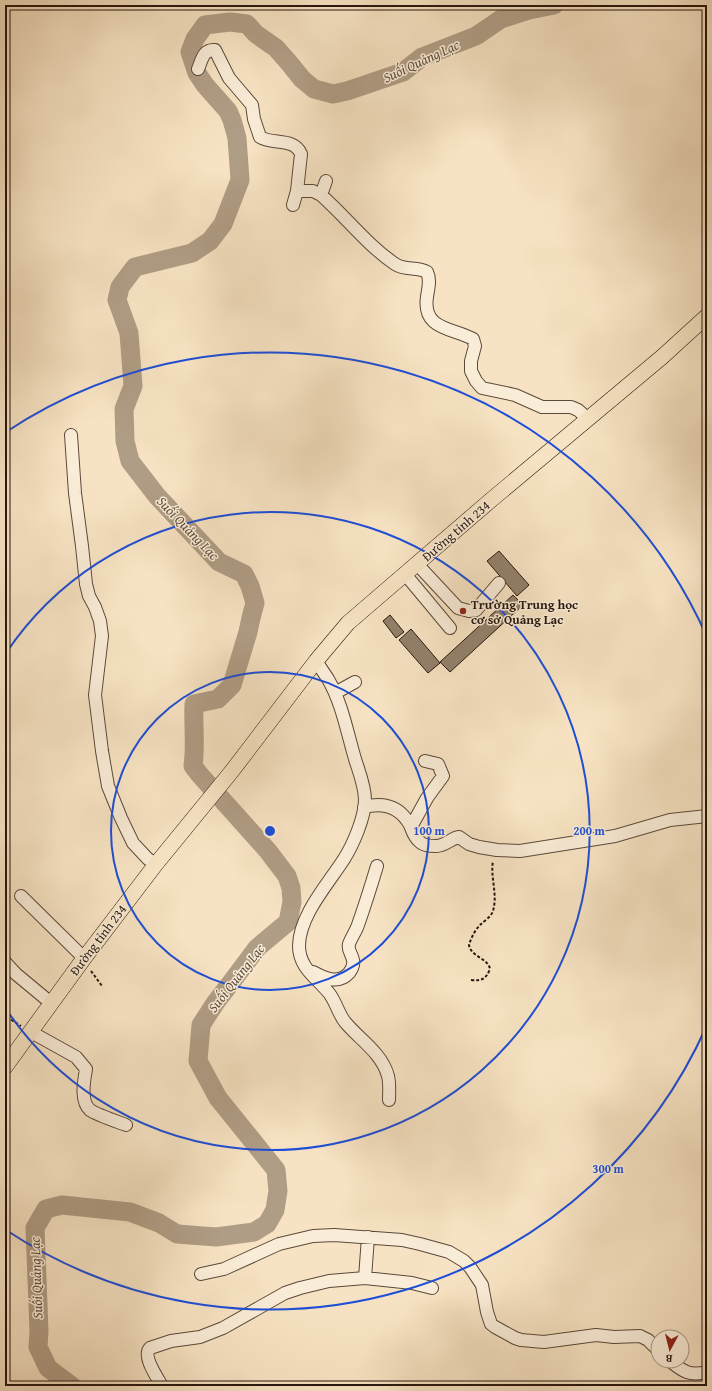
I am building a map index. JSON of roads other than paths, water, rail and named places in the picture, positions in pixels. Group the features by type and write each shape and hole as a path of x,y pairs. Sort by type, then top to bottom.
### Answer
{"main road":[{"name":"Đường tỉnh 234","path":"5,1067 83,959 156,864 232,771 316,661 348,623 662,357 707,316"}],"street":[{"path":"198,69 204,54 210,50 215,50 229,78 252,105 254,119 260,137 264,139 286,142 298,147 301,154 297,191 293,205"},
{"path":"320,195 326,181"},
{"path":"297,191 313,191 320,195 380,254 395,265 403,268 427,272 429,281 426,305 429,314 432,320 442,328 473,339 475,346 471,361 471,371 478,385 486,390 515,395 542,407 571,407 578,410 588,419"},
{"path":"71,435 75,493 86,584 89,596 95,606 100,621 102,636 95,695 108,786 133,843 143,854 156,864"},
{"path":"417,564 458,608 463,610 476,610 499,583"},
{"path":"405,574 450,628"},
{"path":"316,661 328,679 342,712 364,792 364,807 350,850 319,896 303,924 299,948 301,960 306,968 329,993 346,1023 371,1048 383,1064 388,1077 389,1100"},
{"path":"335,693 355,682"},
{"path":"411,826 442,776 438,764 425,761"},
{"path":"364,807 385,805 395,809 404,816 411,826 418,841 424,844 442,846 459,837 473,846 497,850 520,851 614,836 670,820 707,816"},
{"path":"306,968 321,977 329,979 342,977 349,972 354,963 354,959 349,950 349,945 377,866"},
{"path":"21,896 83,959"},
{"path":"5,962 16,974 51,1003"},
{"path":"31,1032 76,1057 86,1070 84,1100 90,1109 126,1125"},
{"path":"201,1274 224,1269 269,1248 313,1236 334,1235 402,1240 449,1252 457,1256 470,1267 482,1285 488,1319 491,1324 514,1338 544,1342 596,1335 614,1337 640,1336 650,1342"},
{"path":"365,1278 368,1237"},
{"path":"162,1386 148,1361 147,1350 171,1341 200,1337 223,1328 285,1293 300,1288 329,1282 365,1278 412,1283 432,1288"},
{"path":"682,1369 688,1373 697,1374 707,1372"}],"waterway":[{"name":"Suối Quảng Lạc","path":"72,1386 48,1368 38,1347 39,1331 35,1228 46,1209 62,1205 130,1212 159,1223 177,1234 216,1237 254,1232 267,1224 275,1210 278,1191 276,1170 218,1098 198,1061 201,1025 216,1002 257,948 288,922 292,902 291,888 287,876 268,851 193,766 194,704 218,699 232,685 255,603 250,586 244,574 219,562 157,496 130,461 125,441 124,409 133,386 129,333 117,300 120,287 135,267 192,253 210,241 223,224 240,180 237,138 232,120 228,111 205,85 197,73 190,52 195,39 205,25 230,22 247,24 256,34 276,48 302,79 314,89 333,94 347,91 403,72 422,57 476,36 501,19 529,10 554,5"}],"place":[{"name":"Trường Trung học cơ sở Quảng Lạc","path":"463,611"}]}
